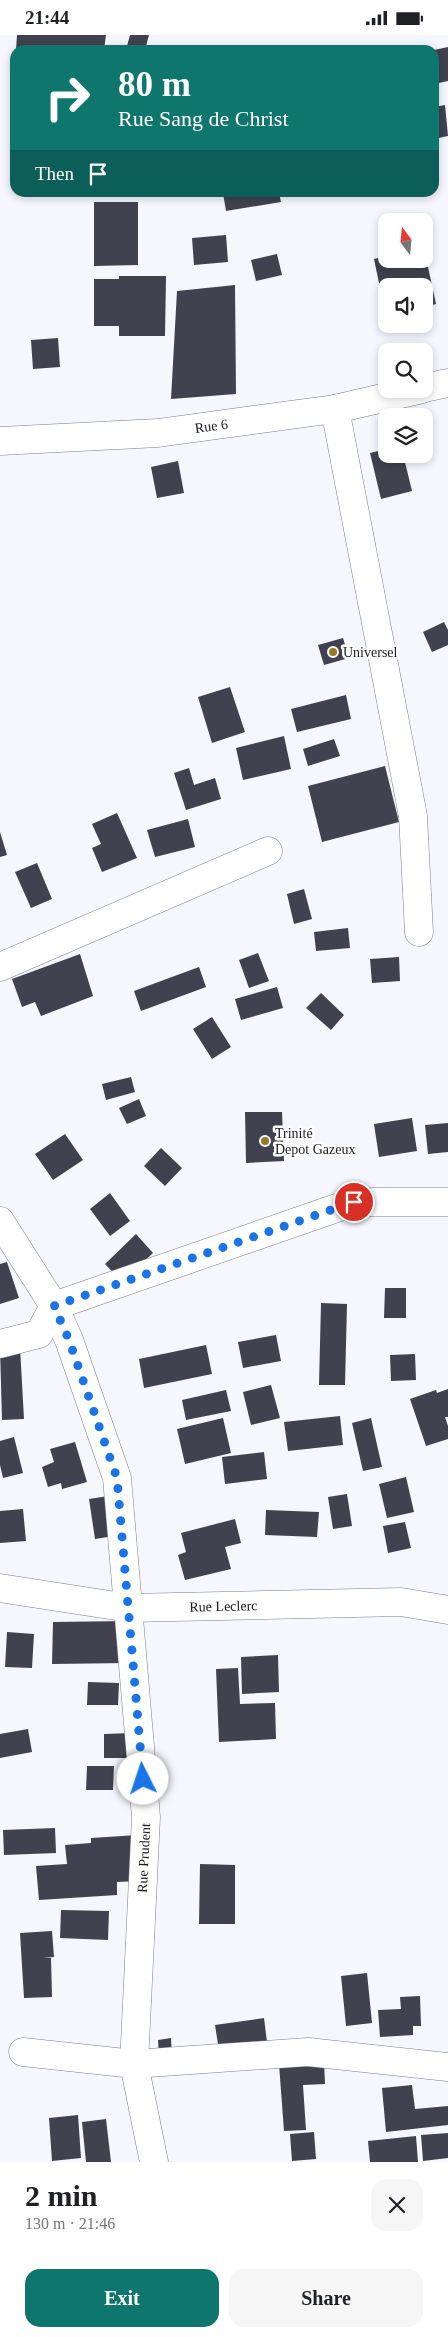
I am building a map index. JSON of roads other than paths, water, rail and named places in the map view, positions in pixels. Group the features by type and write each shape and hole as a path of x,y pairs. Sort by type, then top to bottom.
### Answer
{"street":[{"name":"Rue 6","path":"433,387 448,383"},
{"name":"Rue 6","path":"0,441 158,433 335,409 383,398"},
{"path":"335,409 413,816 419,932"},
{"path":"0,967 268,851"},
{"path":"0,1344 39,1334 54,1306 354,1202 448,1202"},
{"name":"Rue Prudent","path":"0,1221 54,1306 69,1340 117,1478 146,1817 134,2064 154,2162"},
{"name":"Rue Leclerc","path":"0,1588 129,1608 401,1602 448,1609"},
{"path":"23,2052 134,2064 308,2052 448,2067"}],"place":[{"name":"Universel","path":"333,652"},
{"name":"Trinité Depot Gazeux","path":"265,1141"}]}
